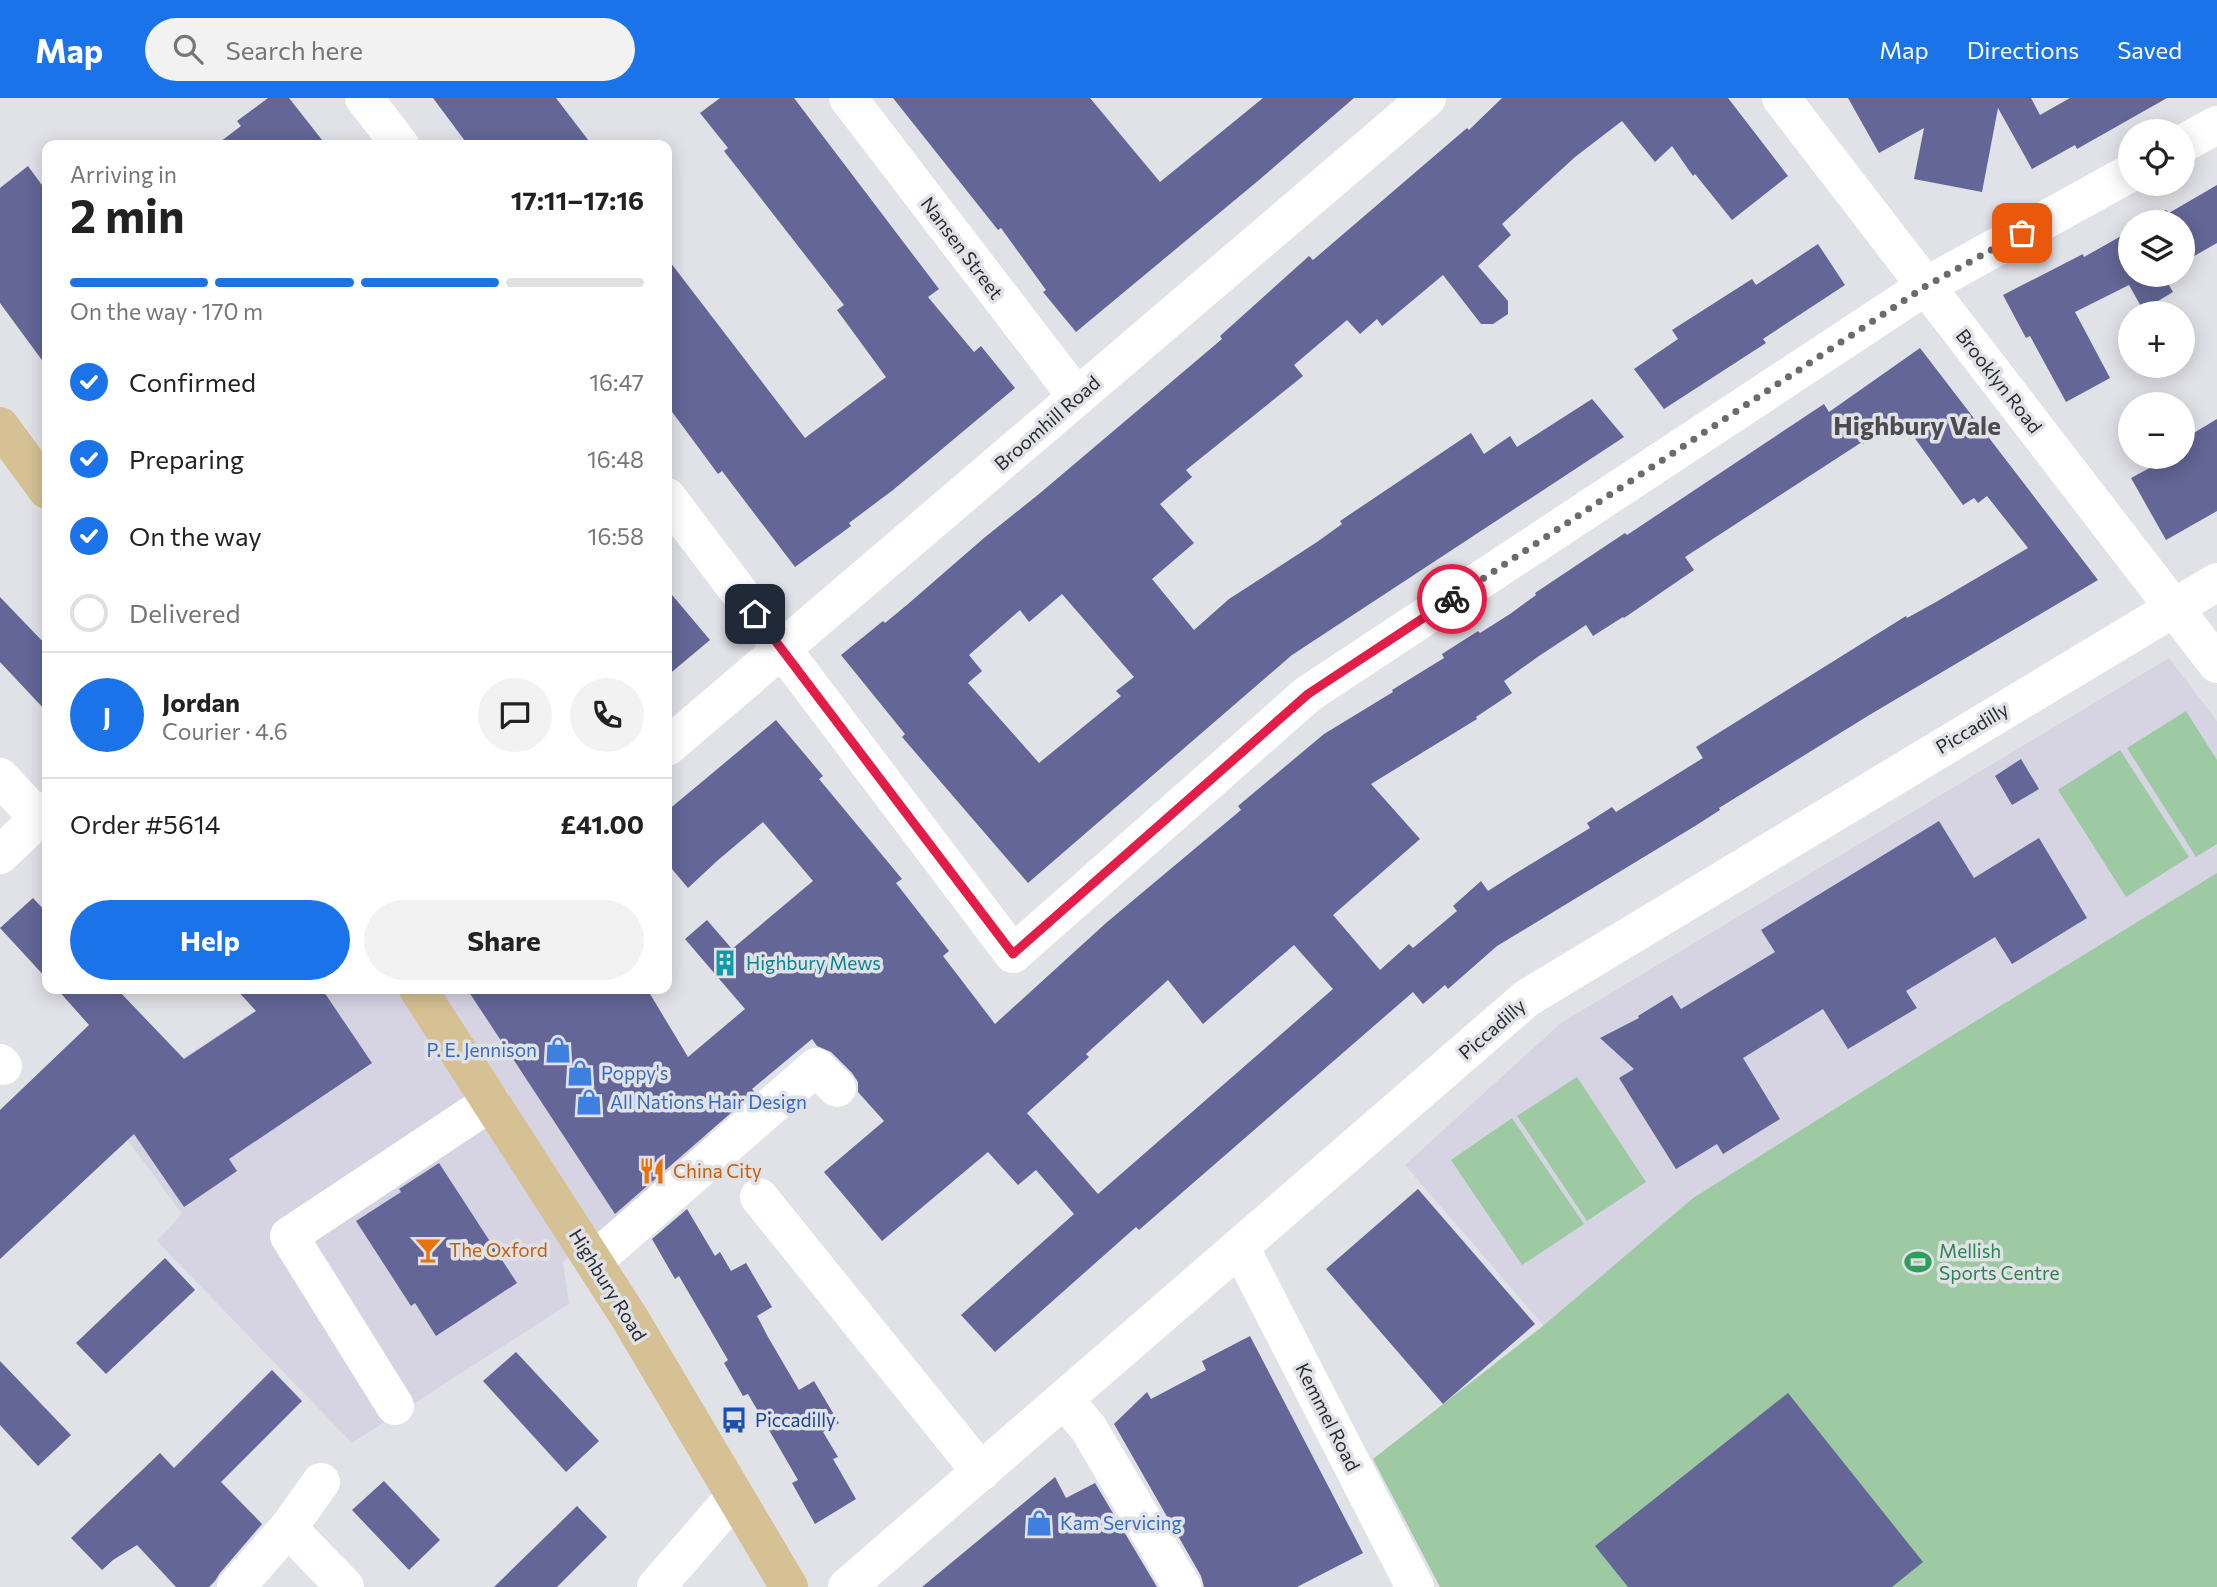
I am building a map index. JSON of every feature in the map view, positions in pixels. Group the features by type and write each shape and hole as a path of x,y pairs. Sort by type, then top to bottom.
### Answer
{"main road":[{"path":"0,426 42,482"},
{"name":"Highbury Road","path":"421,994 629,1317 789,1587"}],"street":[{"path":"364,98 396,140"},
{"name":"Nansen Street","path":"848,98 1077,397"},
{"name":"Broomhill Road","path":"672,743 1427,98"},
{"name":"Brooklyn Road","path":"1781,98 2217,664"},
{"path":"2195,137 2217,125"},
{"path":"672,504 1013,954 1308,694 1926,286 2118,180"},
{"name":"Piccadilly","path":"847,1587 1527,998 2217,582"},
{"path":"0,777 42,813"},
{"path":"0,855 42,815"},
{"path":"594,1261 816,1068 837,1088"},
{"path":"395,1406 289,1236 491,1102"},
{"path":"758,1197 981,1472"},
{"name":"Kemmel Road","path":"1240,1247 1415,1587"},
{"path":"1064,1399 1089,1429 1182,1587"},
{"path":"236,1587 288,1528 321,1482"},
{"path":"656,1587 735,1496"},
{"path":"288,1528 345,1587"}],"shaded area":[{"path":"2169,658 2217,721 2217,873 1693,1198 1544,1326 1405,1165 1561,1023"},
{"path":"280,994 598,994 709,1136 563,1262 569,1304 352,1443 157,1241 182,1214 105,1109"}],"green space":[{"path":"2186,711 2217,760 2217,844 2196,857 2127,748"},
{"path":"2120,750 2189,857 2126,897 2058,790"},
{"name":"Mellish Sports Centre","path":"2217,873 2217,1587 1440,1587 1373,1459 1543,1326 1693,1198"},
{"path":"1577,1077 1646,1182 1587,1221 1517,1116"},
{"path":"1512,1118 1584,1224 1522,1265 1451,1160"}],"building":[{"path":"268,98 289,98 322,140 223,140 241,126 237,121"},
{"path":"433,98 556,98 588,140 464,140"},
{"path":"720,98 794,98 939,289 928,297 974,352 981,346 1015,388 893,490 849,523 851,526 795,567 722,471 718,474 672,412 672,265 805,438 886,377 837,310 844,305 724,151 728,148 700,113"},
{"path":"893,98 1090,98 1160,182 1263,98 1354,98 1076,332 1043,292 1046,290 1001,228 998,230"},
{"path":"1502,98 1728,98 1788,176 1732,220 1695,174 1693,176 1672,146 1655,162 1622,121 1575,157 1502,224 1511,235 1478,266 1508,301 1508,314 1493,324 1481,324 1443,275 1382,326 1377,319 1360,334 1347,320 1294,365 1303,376 1186,470 1192,477 1160,504 1194,543 1152,579 1194,630 1229,599 1317,542 1342,524 1340,521 1471,433 1484,454 1510,436 1517,447 1592,399 1624,437 1292,655 1028,883 902,737 905,734 841,655 908,604 1222,339 1220,336 1309,256 1313,260 1467,128 1469,130","holes":["1062,594 1134,677 1116,691 1121,696 1039,763 968,683 982,671 969,655 1020,610 1029,622"]},
{"path":"1848,98 2031,98 2040,115 2070,98 2167,98 2130,119 2118,119 2118,126 2077,149 2075,145 2032,169 1998,108 1982,192 1914,179 1924,128 1879,153"},
{"path":"28,166 42,185 42,360 0,303 0,188"},
{"path":"2217,185 2217,243 2195,256 2195,210 2174,210"},
{"path":"2118,238 2118,287 2125,287 2075,312 2110,378 2066,402 2030,336 2026,338 2003,295 2083,254 2084,257"},
{"path":"1818,244 1845,285 1763,339 1766,343 1664,409 1634,369 1678,339 1672,330 1752,279 1756,285"},
{"path":"2130,287 2170,287 2173,292 2158,301 2138,301"},
{"path":"1920,348 2098,580 1871,714 1719,808 1720,810 1695,826 1497,946 1448,989 1445,985 1423,1004 1413,992 1139,1230 1136,1227 995,1352 961,1315 1074,1214 1036,1170 1018,1185 988,1152 882,1241 824,1172 884,1121 858,1092 858,1082 852,1073 831,1052 817,1046 812,1039 752,1089 755,1092 615,1214 470,994 650,994 688,1057 745,1009 685,939 707,920 732,949 813,881 763,822 688,888 672,869 672,807 776,720 823,776 819,779 902,879 896,883 949,951 943,956 995,1024 1106,923 1241,810 1238,806 1324,734 1393,692 1392,690 1444,658 1442,654 1510,614 1536,595 1535,593 1824,404 1829,412","holes":["1901,419 1963,505 1974,498 1978,503 1987,496 2028,548 1936,602 1907,618 1906,616 1696,747 1703,758 1616,812 1612,807 1587,823 1590,828 1488,891 1481,881 1453,906 1457,911 1413,948 1409,944 1380,970 1333,915 1420,839 1371,784 1477,719 1476,717 1512,693 1504,681 1539,656 1586,625 1593,636 1694,570 1685,557","1294,945 1333,989 1098,1194 1027,1113 1089,1057 1086,1054 1168,980 1203,1024"]},
{"path":"2217,419 2217,511 2166,540 2131,478 2148,469 2195,469 2195,432"},
{"path":"672,595 710,640 672,672"},
{"path":"0,597 42,641 42,707 0,662"},
{"path":"2021,759 2039,789 2012,805 1995,776"},
{"path":"1939,821 1974,878 2039,838 2087,918 2012,964 1995,937 1906,991 1917,1008 1848,1049 1823,1009 1743,1058 1780,1119 1723,1154 1717,1144 1676,1169 1619,1078 1634,1069 1600,1038 1639,1018 1638,1016 1672,995 1681,1009 1775,952 1761,930"},
{"path":"33,898 42,908 42,974 0,928"},
{"path":"61,994 122,994 184,1059 256,1011 241,994 325,994 372,1063 229,1159 237,1171 184,1207 134,1134 0,1259 0,1110 89,1025"},
{"path":"439,1163 517,1283 436,1336 415,1303 411,1306 356,1221"},
{"path":"1418,1189 1535,1324 1443,1404 1326,1269"},
{"path":"687,1209 715,1256 720,1252 731,1271 746,1263 772,1307 757,1316 768,1337 799,1390 814,1381 839,1423 823,1432 838,1457 833,1459 856,1499 815,1524 792,1483 798,1480 748,1394 743,1396 724,1363 728,1360 679,1276 675,1279 652,1239"},
{"path":"165,1258 195,1290 106,1374 76,1343"},
{"path":"1250,1336 1363,1553 1297,1587 1204,1587 1201,1576 1114,1424 1147,1392 1151,1399 1206,1370 1202,1361"},
{"path":"516,1352 599,1441 566,1472 483,1381"},
{"path":"0,1361 71,1435 38,1466 0,1425"},
{"path":"272,1370 302,1401 221,1482 262,1524 215,1581 209,1587 176,1587 137,1545 102,1570 71,1538 160,1453 174,1468"},
{"path":"1788,1393 1923,1562 1892,1587 1628,1587 1595,1546"},
{"name":"Kam Servicing","path":"1055,1477 1066,1498 1095,1483 1157,1587 922,1587"},
{"path":"384,1481 440,1540 409,1570 352,1510"},
{"path":"577,1506 607,1537 557,1587 494,1587"}],"way so far":[{"path":"1452,599 1926,286 2022,233"}],"place":[{"name":"Highbury Mews","path":"725,963"},
{"name":"P. E. Jennison","path":"558,1050"},
{"name":"Poppy's","path":"580,1073"},
{"name":"All Nations Hair Design","path":"589,1102"},
{"name":"China City","path":"652,1171"},
{"name":"The Oxford","path":"428,1250"},
{"name":"Mellish Sports Centre","path":"1918,1262"},
{"name":"Piccadilly","path":"734,1420"},
{"name":"Kam Servicing","path":"1039,1523"}],"district":[{"name":"Highbury Vale","path":"1917,426"}],"route":[{"path":"755,614 1013,954 1308,694 1452,599"}]}
